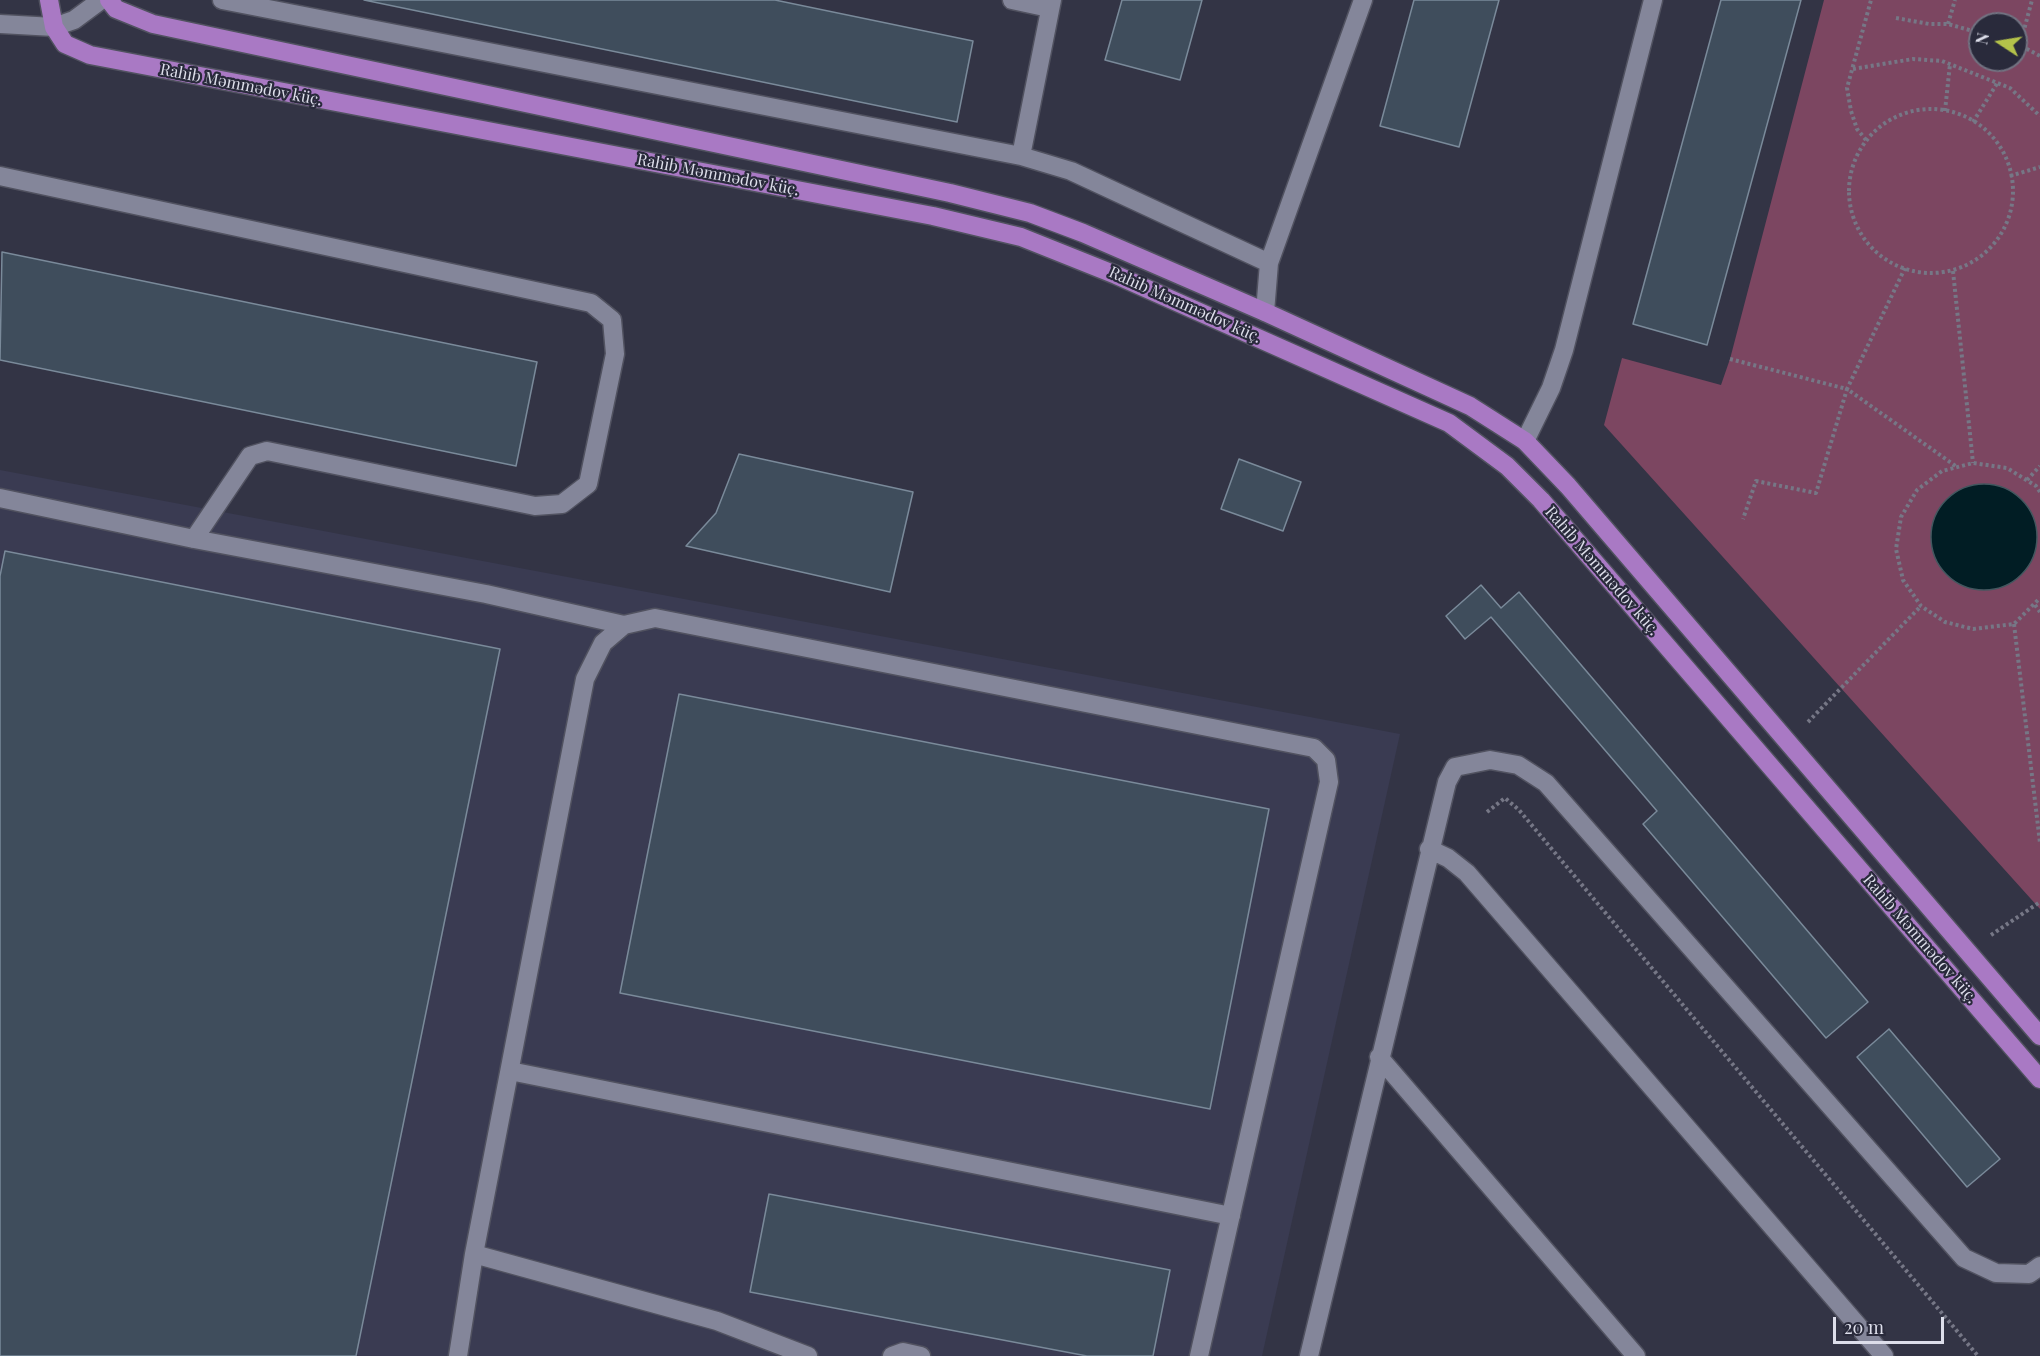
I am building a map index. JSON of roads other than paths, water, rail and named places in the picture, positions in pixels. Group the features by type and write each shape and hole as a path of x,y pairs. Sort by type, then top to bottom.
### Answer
{"main road":[{"path":"49,0 54,27"},
{"path":"109,0 116,9 153,24 1030,213 1083,233 1265,312 1470,406 1525,441 1600,523 2040,1036"},
{"name":"Rahib Məmmədov küç.","path":"54,27 65,44 90,55 115,61 933,216 1021,237 1116,274 1394,396 1449,423 1507,466 1541,500 2040,1079"},
{"path":"987,229 992,203"},
{"path":"1507,466 1525,441"}],"street":[{"path":"0,24 54,27 74,20 101,0"},
{"path":"222,0 1021,156 1071,171 1269,263"},
{"path":"1012,0 1050,4 1021,156"},
{"path":"1265,312 1269,263 1363,0"},
{"path":"1525,441 1551,388 1564,350 1653,0"},
{"path":"0,176 591,303 612,320 615,354 588,484 562,504 535,506 267,451 250,456 194,539"},
{"path":"0,498 194,539 486,594 624,625 655,618 1314,748 1326,760 1329,782 1199,1356"},
{"path":"459,1356 474,1254 585,680 603,643 624,625"},
{"path":"1309,1356 1446,782 1455,767 1490,760 1518,765 1546,783 1964,1258 1996,1273 2029,1274 2040,1266"},
{"path":"1429,849 1448,858 1467,873 1884,1356"},
{"path":"1379,1057 1636,1356"},
{"path":"510,1071 1231,1216"},
{"path":"474,1254 717,1321 808,1356"},
{"path":"892,1356 903,1352 921,1356"}]}
